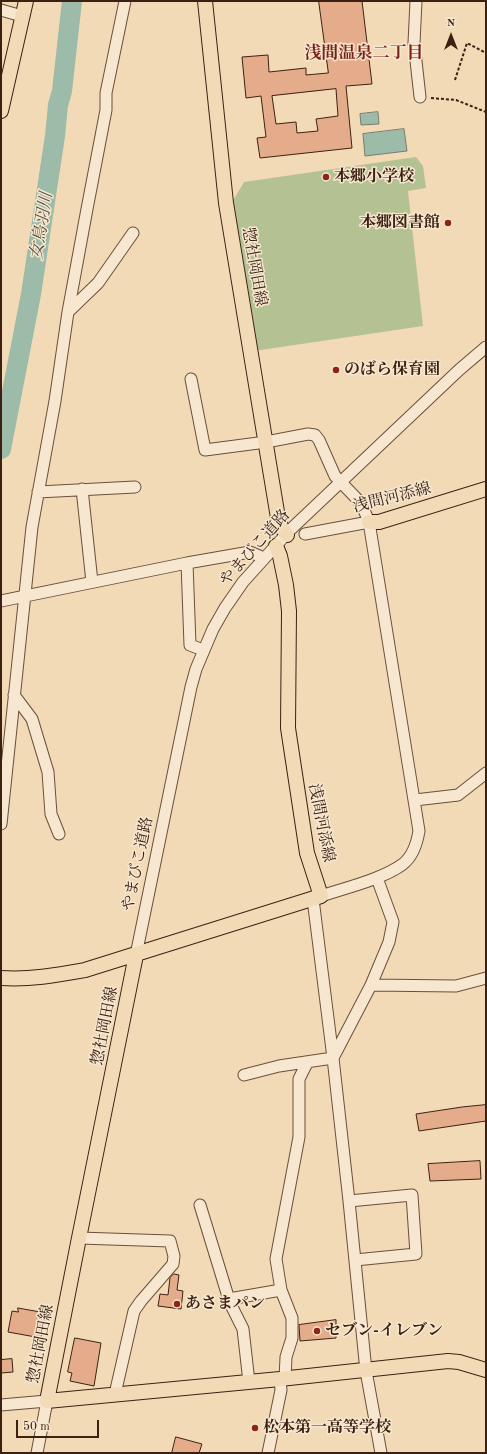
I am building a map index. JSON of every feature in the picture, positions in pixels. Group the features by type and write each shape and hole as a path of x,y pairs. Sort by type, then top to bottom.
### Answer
{"main road":[{"path":"1,111 26,1"},
{"name":"惣社岡田線","path":"205,1 226,203 279,524 287,535"},
{"name":"浅間河添線","path":"369,522 379,522 486,489"},
{"name":"浅間河添線","path":"276,546 285,578 289,611 289,735 307,853 317,897"},
{"path":"1,978 16,979 50,977 86,970 317,897"},
{"name":"惣社岡田線","path":"136,955 48,1401 366,1371 448,1361 459,1362 486,1370"}],"street":[{"path":"1,824 14,695 21,597 55,401 68,312 106,110 106,93 125,1"},
{"path":"416,1 414,43 420,97"},
{"path":"1,10 22,16"},
{"path":"68,312 98,284 133,233"},
{"name":"やまびこ道路","path":"136,955 191,687 203,650 225,608 242,582 290,530 459,370 486,347"},
{"path":"191,379 205,450 315,434 334,476 358,500 369,522 419,831 417,842 403,864 377,878 317,897 366,1371 380,1453"},
{"path":"38,492 135,487"},
{"path":"82,489 92,582"},
{"name":"浅間河添線","path":"305,534 369,522"},
{"path":"1,601 250,552 264,558"},
{"path":"188,563 190,644 203,650"},
{"path":"14,695 32,719 48,772 51,814 59,834"},
{"path":"415,800 458,795 486,773"},
{"path":"333,1058 371,985 389,942 393,922 377,878"},
{"path":"371,985 456,986 486,978"},
{"path":"244,1075 279,1066 333,1058"},
{"path":"268,1453 286,1358 292,1338 292,1318 281,1290 276,1259 299,1137 299,1079 307,1063"},
{"path":"349,1201 412,1195 416,1254 355,1260"},
{"path":"200,1204 229,1300 242,1329 249,1382"},
{"path":"79,1238 170,1241 174,1256 173,1264 134,1311 115,1394"},
{"path":"229,1300 281,1290"},
{"path":"1,1405 48,1401 37,1453"}],"path":[{"path":"455,80 467,43 486,53"},
{"path":"420,97 456,100 486,112"}],"shaded area":[{"path":"378,112 379,124 361,125 360,114"},
{"path":"404,129 407,151 365,156 363,134"},
{"path":"416,157 423,166 426,188 408,191 423,326 254,351 231,204 244,182"}],"building":[{"path":"319,1 362,1 372,84 346,86 352,148 260,158 257,138 266,137 261,96 246,98 242,57 268,55 269,72 306,68 306,75 328,73","holes":["336,89 338,116 316,119 318,131 297,133 296,122 276,124 272,96"]},
{"path":"486,1105 486,1121 419,1131 416,1114"},
{"path":"480,1161 481,1179 430,1181 428,1164"},
{"path":"174,1274 179,1275 177,1290 183,1291 181,1309 158,1306 160,1294 168,1295 170,1278"},
{"path":"18,1308 46,1313 41,1338 8,1332 12,1311 18,1312"},
{"name":"セブン-イレブン","path":"336,1320 336,1338 300,1341 299,1325"},
{"path":"75,1338 101,1343 94,1386 70,1381 72,1373 68,1372"},
{"path":"12,1359 13,1372 1,1373 1,1360"},
{"path":"176,1437 202,1444 199,1453 172,1453"}],"waterway":[{"name":"女鳥羽川","path":"1,449 31,294 55,136 58,105 62,91 72,1"}],"place":[{"name":"本郷小学校","path":"326,177"},
{"name":"本郷図書館","path":"448,223"},
{"name":"のばら保育園","path":"336,370"},
{"name":"あさまパン","path":"177,1304"},
{"name":"セブン-イレブン","path":"317,1331"},
{"name":"松本第一高等学校","path":"255,1428"}],"district":[{"name":"浅間温泉二丁目","path":"364,54"}]}
